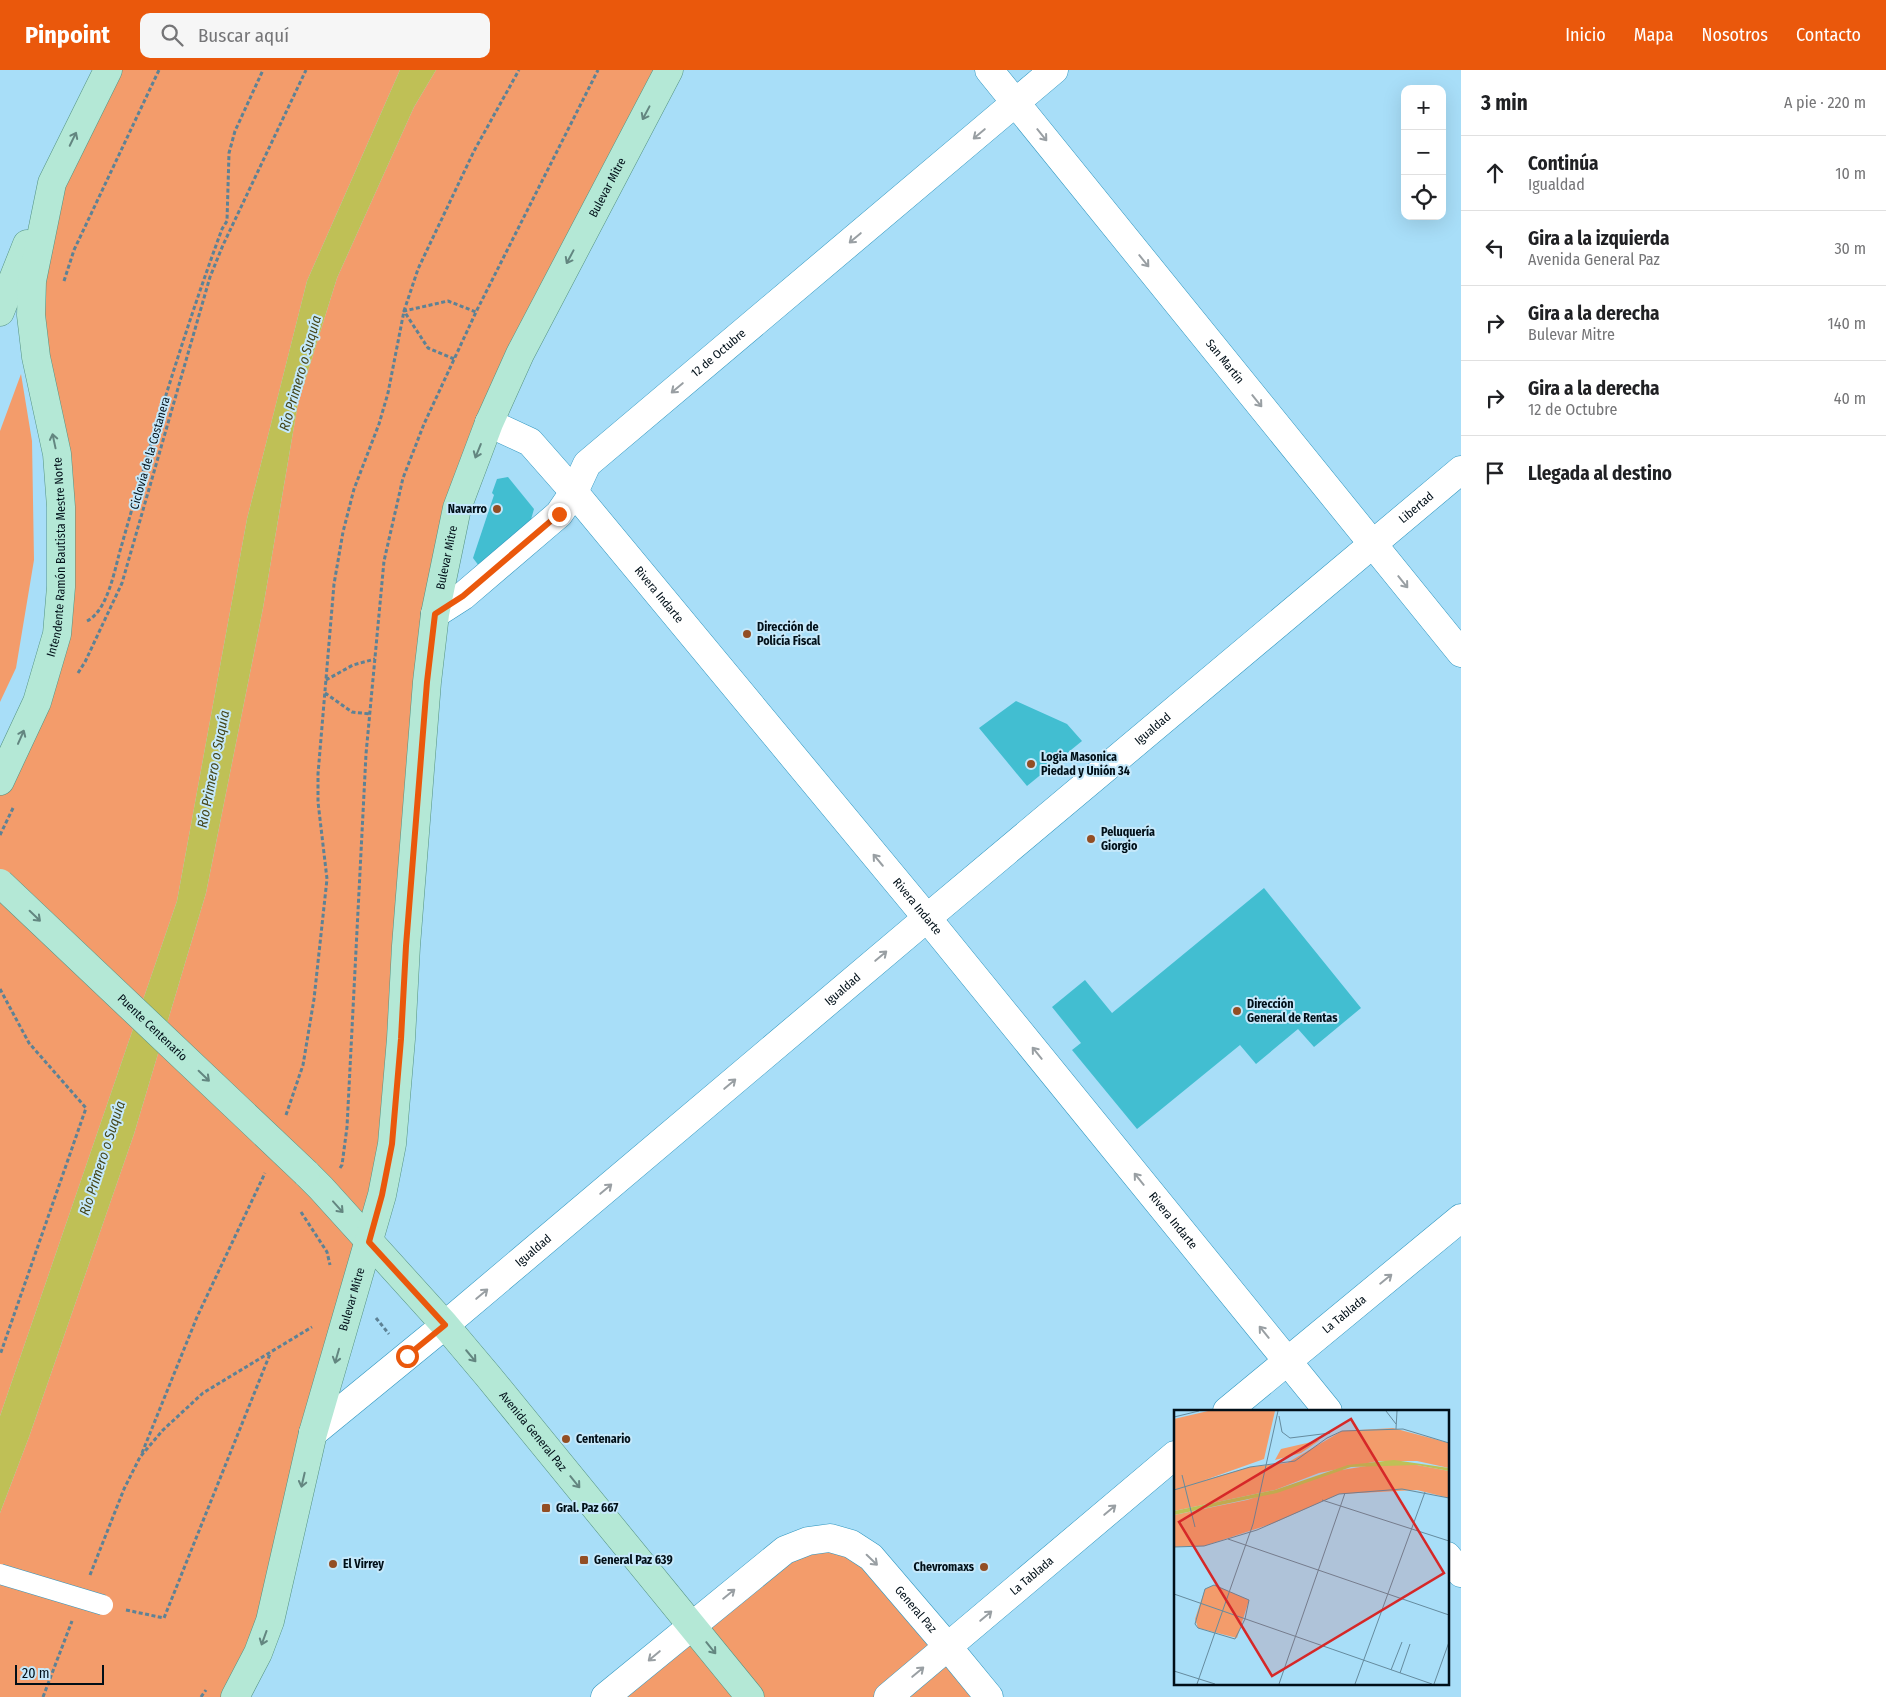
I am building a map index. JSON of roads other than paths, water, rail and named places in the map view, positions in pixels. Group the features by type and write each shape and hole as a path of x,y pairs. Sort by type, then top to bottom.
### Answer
{"main road":[{"name":"Intendente Ramón Bautista Mestre Norte","path":"8,791 57,634 61,587 61,507 57,454 36,357 31,315 32,281 52,182 108,70"},
{"name":"Bulevar Mitre","path":"235,1697 258,1653 270,1621 314,1433 382,1195 392,1144 426,691 435,614 457,508 489,423 524,345 669,70"},
{"path":"0,312 52,182"},
{"name":"Puente Centenario","path":"0,883 306,1173"},
{"name":"Avenida General Paz","path":"306,1173 445,1325 750,1697"}],"street":[{"name":"San Martín","path":"989,70 1461,653"},
{"name":"12 de Octubre","path":"435,614 463,596 559,514 574,492 587,464 1054,70"},
{"name":"Rivera Indarte","path":"489,423 530,442 574,492 926,918 1327,1410"},
{"name":"Libertad","path":"1372,544 1461,470"},
{"name":"Igualdad","path":"314,1433 445,1325 1372,544"},
{"name":"La Tablada","path":"1228,1410 1461,1218"},
{"name":"La Tablada","path":"888,1697 1174,1456"},
{"name":"General Paz","path":"691,1625 785,1550 808,1541 830,1538 851,1544 871,1558 989,1697"},
{"path":"1448,1557 1461,1573"},
{"path":"0,1574 103,1605"},
{"path":"605,1697 691,1625"}],"water":[{"name":"Río Primero o Suquía","path":"400,70 436,70 414,107 337,278 298,403 263,608 206,893 134,1134 29,1437 0,1513 0,1416 177,901 247,519 307,281"}],"place":[{"name":"Navarro","path":"497,509"},
{"name":"Dirección de Policía Fiscal","path":"747,634"},
{"name":"Logia Masonica Piedad y Unión 34","path":"1031,764"},
{"name":"Peluquería Giorgio","path":"1091,839"},
{"name":"Dirección General de Rentas","path":"1237,1011"},
{"name":"Centenario","path":"566,1439"},
{"name":"Gral. Paz 667","path":"546,1508"},
{"name":"General Paz 639","path":"584,1560"},
{"name":"El Virrey","path":"333,1564"},
{"name":"Chevromaxs","path":"984,1567"}]}
